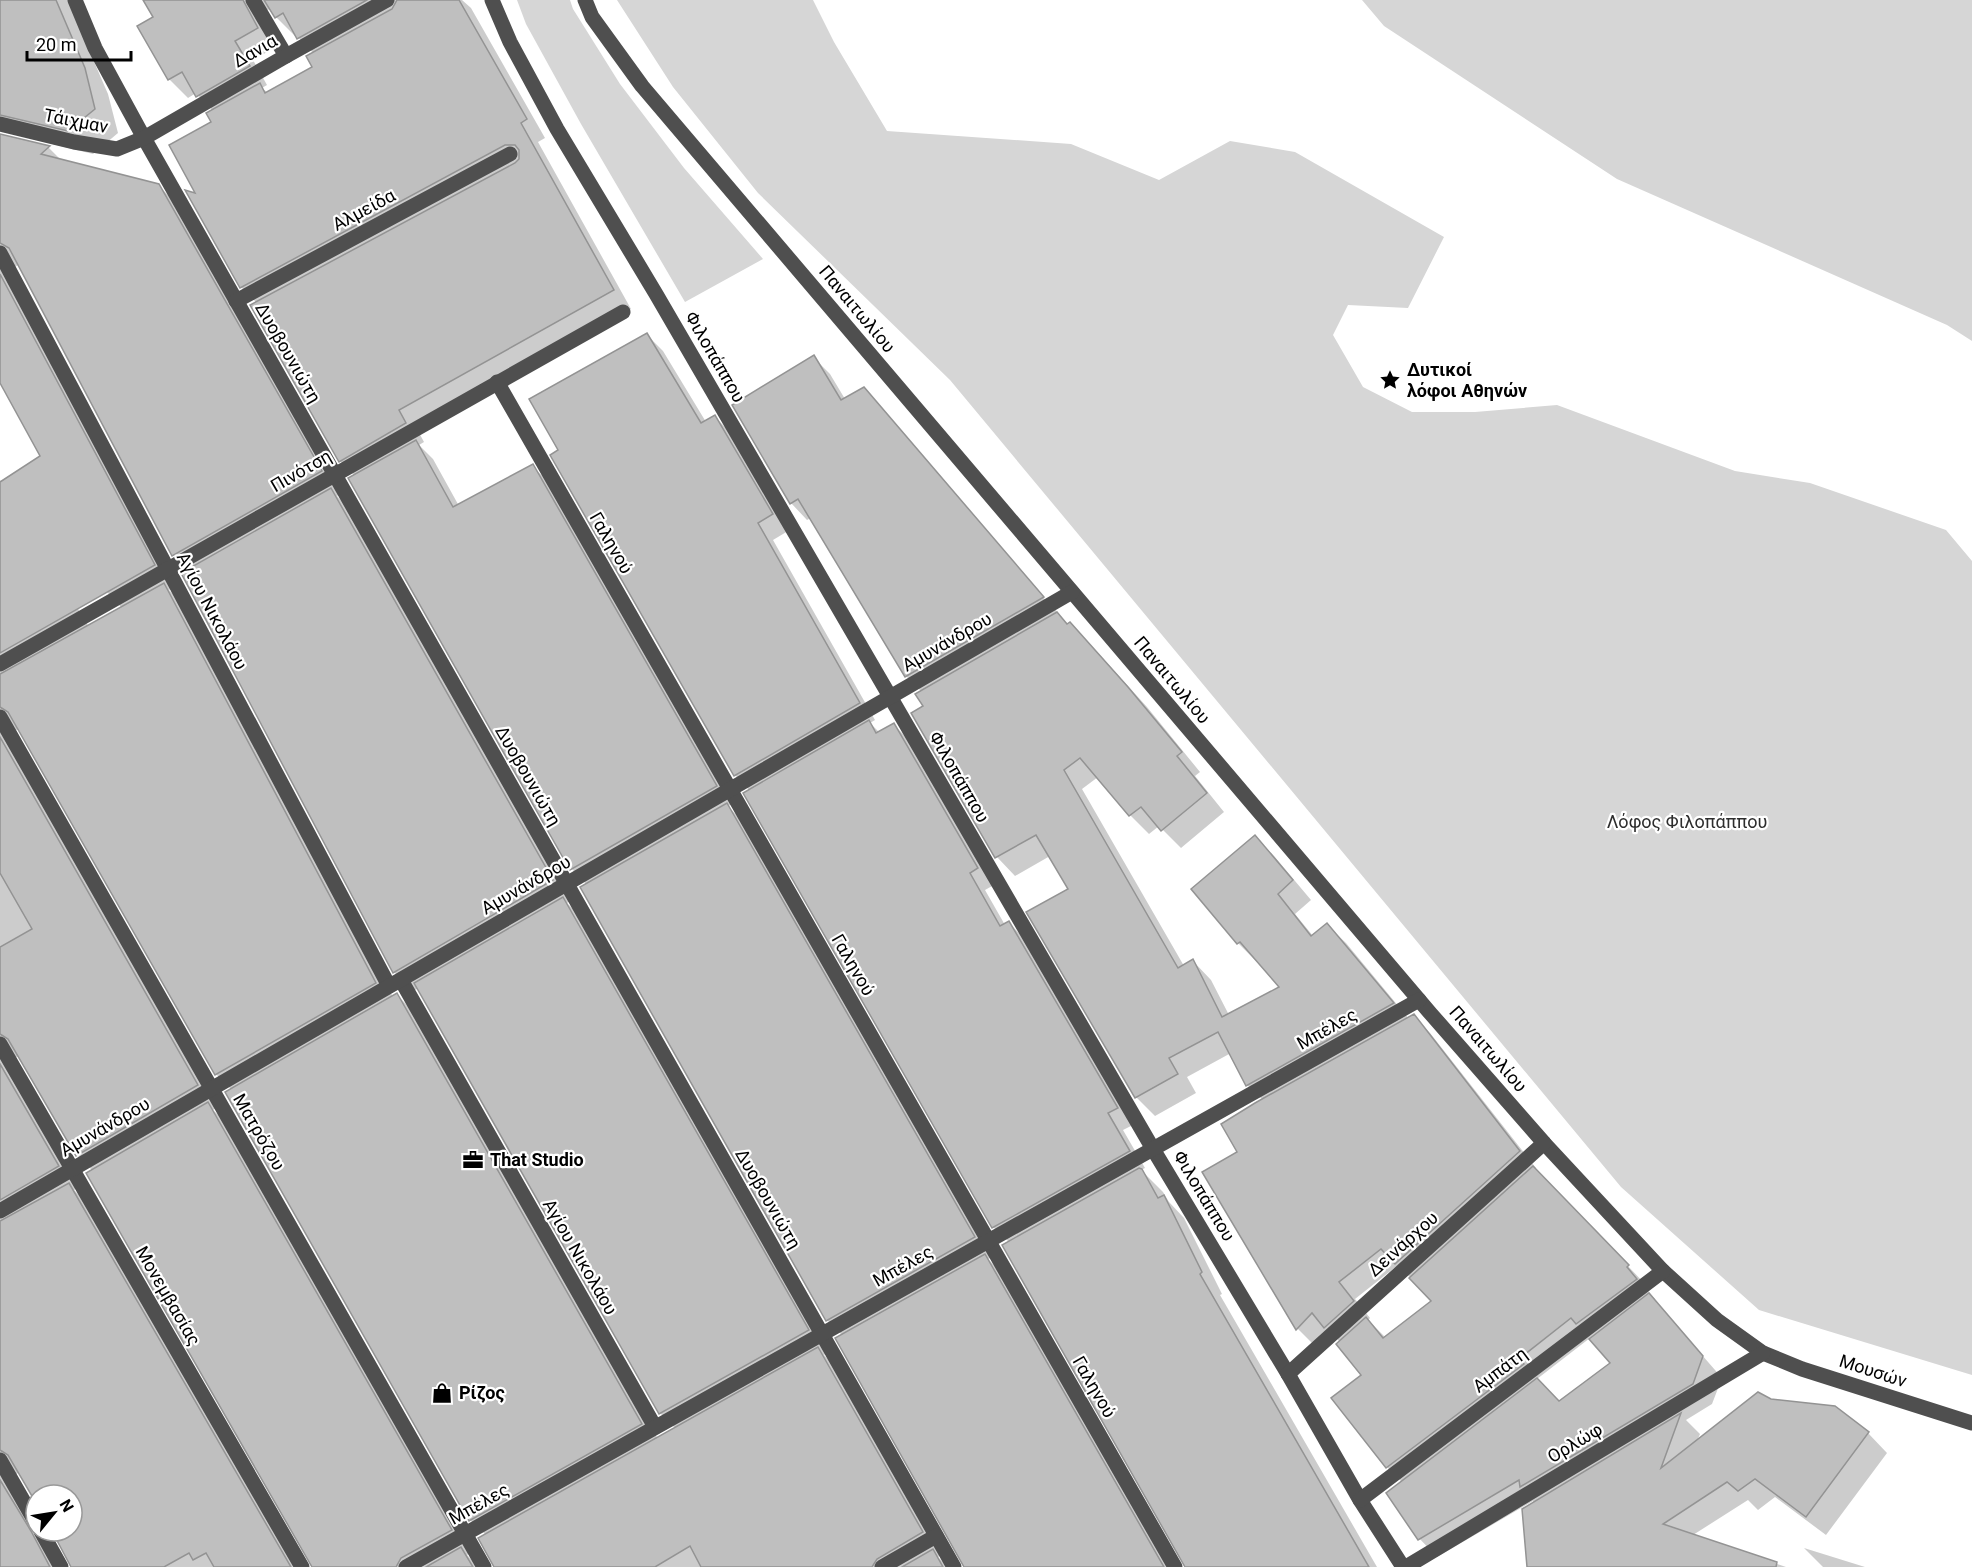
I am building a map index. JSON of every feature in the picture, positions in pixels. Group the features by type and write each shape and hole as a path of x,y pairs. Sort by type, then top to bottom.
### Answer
{"street":[{"name":"Δυοβουνιώτη","path":"75,0 95,48 144,138 954,1567"},
{"path":"253,0 286,56"},
{"name":"Δανια","path":"144,138 387,0"},
{"name":"Φιλοπάππου","path":"492,0 510,42 556,129 656,294 1153,1149 1288,1374 1360,1500 1405,1567"},
{"name":"Παναιτωλίου","path":"585,0 592,17 642,86 1419,1000 1544,1143 1663,1271 1717,1320 1763,1353"},
{"name":"Τάιχμαν","path":"0,124 74,142 117,149 144,138"},
{"name":"Αλμείδα","path":"236,301 510,154"},
{"name":"Αγίου Νικολάου","path":"0,253 168,569 395,983 655,1427"},
{"name":"Πινότση","path":"0,664 623,312"},
{"name":"Γαληνού","path":"496,382 1175,1567"},
{"name":"Αμυνάνδρου","path":"0,1210 1072,592"},
{"name":"Ματρόζου","path":"0,717 484,1567"},
{"name":"Μπέλες","path":"406,1567 1419,1000"},
{"name":"Μονεμβασίας","path":"0,1044 302,1567"},
{"name":"Δεινάρχου","path":"1288,1374 1544,1143"},
{"name":"Αμπάτη","path":"1360,1500 1663,1271"},
{"name":"Μουσών","path":"1763,1353 1802,1369 1972,1423"},
{"name":"Ορλώφ","path":"1405,1567 1763,1353"},
{"path":"0,1460 24,1502"},
{"path":"882,1567 936,1536"},
{"path":"48,1543 62,1567"}],"green space":[{"path":"517,0 570,0 573,9 620,84 684,168 763,259 685,302 581,124 526,24"},
{"name":"Λόφος Φιλοπάππου","path":"617,0 813,0 834,42 887,131 1071,144 1159,180 1230,141 1295,152 1444,237 1408,308 1348,305 1333,335 1363,387 1412,412 1475,412 1557,405 1735,471 1810,483 1946,530 1972,561 1972,1375 1759,1310 1621,1187 950,380 758,193 673,87"},
{"path":"1362,0 1972,0 1972,341 1947,325 1617,179 1384,26"}],"building":[{"path":"0,0 56,0 85,68 95,109 68,131 0,115"},
{"path":"143,0 243,0 258,28 235,41 250,66 196,97 182,72 168,80 137,26 153,17"},
{"path":"264,0 367,0 297,39 283,13 275,18"},
{"path":"397,0 459,0 527,119 521,123 614,290 399,410 406,423 339,462 250,305 515,163 519,159 519,150 515,145 505,145 240,288 185,190 195,193 169,145 211,122 206,113 260,83 265,93 312,67 306,56 392,9"},
{"path":"0,134 50,146 41,154 159,184 322,471 172,556 9,248 0,243"},
{"path":"0,274 155,565 0,653 0,482 40,456 0,383"},
{"path":"647,333 701,423 715,415 773,514 758,523 860,703 734,776 550,455 558,450 529,399"},
{"path":"814,355 841,400 864,387 1044,597 905,677 798,499 790,504 732,405"},
{"path":"416,440 453,507 533,464 717,786 570,870 348,478"},
{"path":"331,488 553,880 393,973 181,573"},
{"path":"164,583 376,983 215,1075 8,712 0,707 0,674"},
{"path":"1057,612 1067,624 1070,622 1182,752 1177,756 1207,793 1161,831 1141,807 1129,816 1080,758 1064,770 1178,968 1193,959 1222,1017 1279,987 1240,942 1237,944 1191,889 1255,835 1293,880 1278,894 1311,936 1327,923 1394,1003 1246,1086 1218,1032 1169,1058 1178,1074 1135,1098 1026,912 1068,889 1036,835 995,858 911,713 923,706 915,694"},
{"path":"869,720 876,733 894,723 978,868 970,873 1000,926 1009,921 1118,1108 1108,1113 1130,1151 992,1228 743,793"},
{"path":"0,737 198,1085 76,1156 8,1039 0,1034 0,947 32,929 0,873"},
{"path":"727,803 975,1237 826,1321 580,887"},
{"path":"563,897 809,1330 659,1414 414,983"},
{"path":"397,993 642,1424 469,1521 225,1092"},
{"path":"1414,1014 1520,1151 1395,1264 1381,1249 1339,1282 1354,1301 1324,1328 1312,1313 1296,1330 1202,1172 1237,1152 1221,1124"},
{"path":"0,1064 59,1166 0,1200"},
{"path":"208,1102 452,1530 401,1558 396,1567 312,1567 86,1173"},
{"path":"1533,1166 1629,1265 1627,1267 1637,1279 1576,1324 1571,1318 1519,1359 1524,1364 1386,1468 1331,1398 1361,1375 1336,1344 1366,1317 1383,1338 1431,1301 1409,1278"},
{"path":"1139,1168 1142,1169 1158,1198 1164,1195 1202,1272 1200,1274 1369,1567 1185,1567 1002,1245"},
{"path":"69,1183 291,1567 214,1567 206,1553 193,1560 189,1553 164,1567 71,1567 58,1543 84,1543 84,1483 24,1483 8,1455 0,1450 0,1221"},
{"path":"985,1254 1164,1567 964,1567 835,1338"},
{"path":"1649,1293 1703,1356 1693,1384 1520,1487 1519,1480 1418,1540 1386,1493 1537,1378 1559,1401 1610,1363 1589,1339"},
{"path":"818,1347 923,1532 877,1559 872,1567 701,1567 690,1546 655,1567 494,1567 478,1538"},
{"path":"1758,1392 1771,1399 1835,1406 1869,1432 1806,1517 1755,1479 1738,1491 1727,1482 1663,1524 1777,1562 1776,1567 1527,1567 1522,1509 1681,1413 1661,1468"},
{"path":"0,1480 24,1519 24,1543 37,1543 50,1567 0,1567"},
{"path":"461,1547 473,1567 426,1567"},
{"path":"933,1549 943,1567 902,1567"}],"place":[{"name":"Δυτικοί λόφοι Αθηνών","path":"1390,380"},
{"name":"That Studio","path":"473,1160"},
{"name":"Ρίζος","path":"442,1393"}]}
